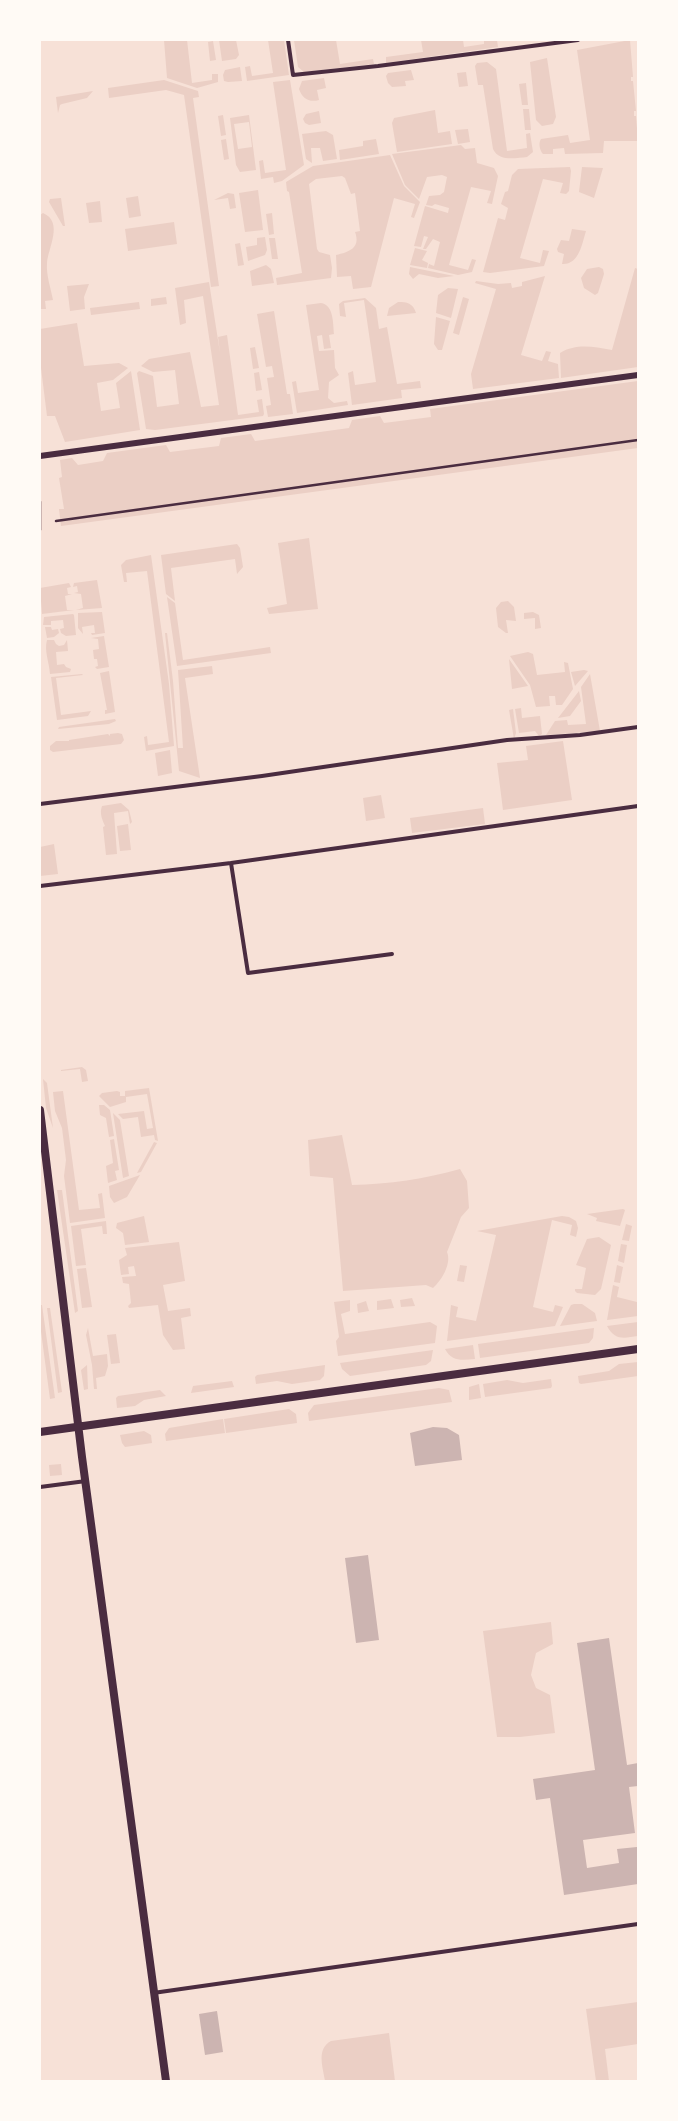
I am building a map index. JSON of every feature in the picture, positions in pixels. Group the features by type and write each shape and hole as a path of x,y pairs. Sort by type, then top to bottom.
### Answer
{"main road":[{"path":"40,1110 86,1481 153,1993 166,2081"},
{"path":"40,1432 638,1349"}],"street":[{"path":"288,40 293,75 378,66 578,40"},
{"path":"40,456 638,375"},
{"path":"40,804 256,777 507,740 580,735 638,727"},
{"path":"40,886 231,863 638,806"},
{"path":"231,863 248,973 392,954"},
{"path":"40,1487 86,1481"},
{"path":"153,1993 638,1924"}],"lane":[{"path":"56,521 638,440"}],"shaded area":[{"path":"164,40 187,40 192,83 212,80 212,74 218,74 218,82 197,88 167,78"},
{"path":"219,40 236,40 239,55 236,59 222,61"},
{"path":"268,40 284,40 289,75 247,81 245,67 250,66 252,76 273,73"},
{"path":"294,40 336,40 340,64 373,59 374,64 304,72 298,67"},
{"path":"421,40 463,40 464,47 484,44 484,40 497,40 498,47 386,63 386,57 423,52"},
{"path":"630,40 633,77 631,77 631,81 633,81 636,111 634,111 634,116 636,116 638,141 604,141 603,153 565,154 564,148 553,149 553,154 543,154 540,147 541,139 568,135 570,143 590,140 577,50"},
{"path":"213,41 216,60 210,61 208,42"},
{"path":"547,58 556,117 553,124 542,126 536,120 530,62"},
{"path":"487,62 496,69 507,151 527,148 526,134 530,133 533,152 527,157 503,158 493,149 483,85 478,85 475,66 477,63"},
{"path":"240,67 242,81 224,81 223,75 225,70"},
{"path":"411,70 414,80 405,81 406,86 392,87 388,83 386,76 388,73"},
{"path":"466,72 468,86 459,87 457,73"},
{"path":"324,78 326,88 317,90 319,100 312,101 306,99 302,95 299,89 302,81"},
{"path":"164,80 198,91 199,97 193,98 219,286 211,287 184,95 166,90 109,98 108,88"},
{"path":"290,80 304,165 282,181 274,183 273,177 261,179 259,161 263,160 265,173 286,170 273,82"},
{"path":"526,83 528,105 522,105 519,84"},
{"path":"93,91 87,98 60,105 58,113 56,97"},
{"path":"523,109 529,109 531,130 525,130"},
{"path":"435,110 438,133 450,131 452,144 397,152 392,123 394,118"},
{"path":"319,111 321,123 309,125 305,123 303,119 306,114"},
{"path":"223,115 226,135 221,136 218,116"},
{"path":"249,115 256,170 240,172 236,165 230,118","holes":["249,122 252,147 238,149 234,124"]},
{"path":"468,129 470,142 458,144 455,130"},
{"path":"326,131 333,135 337,159 323,161 320,148 311,148 312,163 306,159 302,134"},
{"path":"226,139 229,159 224,160 221,140"},
{"path":"376,139 379,154 340,160 339,150 363,146 363,141"},
{"path":"461,145 465,149 475,148 477,163 494,168 498,176 492,204 487,203 491,191 471,187 449,265 468,270 472,259 476,260 472,272 458,275 428,268 429,264 434,266 440,242 433,239 426,249 423,249 428,237 424,236 421,247 414,246 425,206 448,213 449,208 435,204 432,206 426,205 429,196 440,195 444,192 447,177 442,175 427,177 419,199 405,185 392,154"},
{"path":"390,155 404,186 420,202 414,218 411,217 415,204 394,198 371,287 353,289 351,276 337,277 336,255 349,251 355,246 355,232 360,231 355,193 351,194 345,178 342,176 316,179 309,184 317,249 319,252 330,255 332,268 331,278 277,285 276,278 302,273 289,192 287,191 286,182 313,166"},
{"path":"570,167 569,191 566,194 560,193 563,183 543,179 520,258 540,263 543,250 549,251 544,266 490,273 483,272 498,218 505,220 508,208 501,204 505,192 508,191 512,175 518,169"},
{"path":"582,167 603,168 594,198 579,192"},
{"path":"258,190 263,230 245,232 239,193"},
{"path":"228,193 234,194 236,208 230,209 228,198 214,200"},
{"path":"138,196 141,216 129,218 126,198"},
{"path":"61,198 65,226 63,226 49,202 50,199"},
{"path":"100,201 102,222 89,223 86,203"},
{"path":"43,213 53,222 54,229 47,263 48,277 53,300 45,301 46,309 40,309 40,215"},
{"path":"272,213 274,234 269,235 266,214"},
{"path":"174,222 177,244 128,251 125,229"},
{"path":"572,229 586,231 579,253 572,261 562,264 564,254 558,252 557,249 561,240 569,241"},
{"path":"265,237 267,250 265,255 248,261 246,247 257,245 257,238"},
{"path":"269,238 275,238 278,259 272,259"},
{"path":"240,243 244,265 238,266 235,244"},
{"path":"415,248 427,251 422,260 428,263 427,268 410,265"},
{"path":"266,265 271,269 274,283 252,286 250,271"},
{"path":"410,267 454,276 438,278 419,274 413,279 409,274"},
{"path":"599,267 603,269 604,274 598,293 595,295 584,288 581,278 587,269"},
{"path":"635,268 638,269 638,367 561,378 560,353 579,347 612,350"},
{"path":"545,276 521,355 542,361 546,351 551,352 548,361 558,364 559,378 473,389 471,374 496,289 475,283 476,281 498,284 511,283 512,288 522,286 522,282"},
{"path":"209,282 220,353 218,337 227,335 238,415 259,412 257,400 262,399 264,414 263,416 155,430 146,429 137,373 139,371 153,376 157,407 179,404 175,370 153,372 141,366 149,359 190,352 201,407 219,405 203,296 184,300 186,323 180,325 175,288"},
{"path":"89,284 84,297 85,309 70,311 67,286"},
{"path":"448,288 458,289 451,318 436,313 438,295"},
{"path":"166,297 167,304 151,306 151,299"},
{"path":"463,297 469,299 459,335 453,333"},
{"path":"365,298 376,308 379,329 387,327 397,384 420,381 421,388 401,390 402,398 352,405 348,373 353,371 355,385 376,382 364,300 344,303 346,317 340,316 339,304 343,301"},
{"path":"139,302 140,309 91,315 90,308"},
{"path":"398,302 404,302 411,305 416,313 387,316 389,308"},
{"path":"321,303 325,304 331,311 334,334 329,335 331,348 324,349 322,335 317,336 319,351 334,350 335,368 339,375 329,382 328,398 334,403 347,401 348,405 297,413 292,382 296,381 298,393 319,390 306,305"},
{"path":"274,311 287,394 290,394 293,414 268,417 266,406 271,405 267,378 274,377 272,366 266,367 257,314"},
{"path":"436,317 450,321 442,350 438,350 434,344"},
{"path":"77,323 84,366 119,363 128,368 113,380 97,383 101,411 120,408 116,383 131,371 140,430 65,442 55,416 47,416 40,360 40,329"},
{"path":"255,347 259,368 253,369 250,348"},
{"path":"259,372 262,390 256,391 254,373"},
{"path":"638,381 638,448 61,526 59,509 64,509 59,478 62,477 60,460 72,458 78,465 103,461 107,453 166,445 170,452 219,446 221,438 251,434 255,441 349,428 352,420 380,416 384,423 431,417 430,409"},
{"path":"309,538 318,609 269,614 267,608 287,604 278,543"},
{"path":"237,544 240,548 243,567 237,574 235,559 171,568 175,601 166,594 161,555"},
{"path":"151,555 169,684 174,746 146,751 144,737 147,736 148,745 169,742 147,571 126,573 127,582 124,582 121,565 126,560"},
{"path":"97,580 102,608 76,610 83,608 81,594 74,593 78,592 77,586 73,587 74,583"},
{"path":"69,583 71,587 67,588 68,594 72,594 65,596 67,610 74,610 42,614 40,588"},
{"path":"167,597 175,603 183,660 270,647 271,653 177,666"},
{"path":"508,601 514,607 516,621 506,620 508,633 506,633 498,627 496,608 501,602"},
{"path":"102,612 105,633 92,635 91,633 95,633 94,625 82,627 83,634 78,628 78,613"},
{"path":"533,612 539,615 541,628 535,629 535,618 524,619 524,613"},
{"path":"73,614 76,635 66,636 61,633 60,629 64,628 63,620 51,621 51,625 43,625 44,617"},
{"path":"45,627 51,627 52,630 58,629 59,633 54,637 47,638"},
{"path":"165,633 167,633 173,681 178,748 183,748 178,670 212,666 213,674 185,678 200,778 179,771"},
{"path":"104,636 109,667 97,669 95,667 98,666 97,659 94,659 93,650 99,649 98,639 91,638"},
{"path":"47,640 54,640 59,646 64,645 67,640 68,651 56,652 57,665 64,664 66,667 71,669 70,672 50,674 46,652"},
{"path":"528,652 533,654 537,675 565,672 564,662 568,663 573,689 562,705 556,705 555,696 549,696 550,706 536,707 530,685 510,656"},
{"path":"509,659 528,686 512,689"},
{"path":"584,670 588,671 575,686 571,672"},
{"path":"109,671 115,712 105,714 105,710 107,710 100,673"},
{"path":"590,674 600,731 546,735 555,721 567,720 568,725 586,724 581,687"},
{"path":"83,675 56,678 61,715 91,711 88,716 57,720 51,677"},
{"path":"579,691 581,701 570,716 558,718"},
{"path":"521,708 522,718 540,716 542,734 539,736 535,731 519,733 515,709"},
{"path":"513,709 516,733 514,739 509,710"},
{"path":"115,719 116,721 109,724 58,729 59,727"},
{"path":"108,734 110,736 110,734 122,734 124,740 121,744 53,752 50,750 50,746 56,741 69,741"},
{"path":"563,741 572,800 503,810 497,763 528,760 526,746"},
{"path":"170,750 172,773 158,776 155,753"},
{"path":"381,795 385,818 366,821 363,798"},
{"path":"121,803 129,810 132,822 130,824 128,811 114,813 117,854 106,855 103,827 105,826 102,820 101,809 102,806"},
{"path":"483,808 485,824 412,833 410,818"},
{"path":"128,824 131,850 120,851 117,826"},
{"path":"54,844 58,874 40,876 40,847"},
{"path":"82,1067 86,1070 88,1081 82,1082 80,1069 61,1071 61,1070"},
{"path":"43,1079 47,1083 53,1128 46,1108"},
{"path":"149,1088 158,1141 155,1140 154,1135 141,1137 138,1117 123,1119 118,1114 144,1111 147,1129 153,1128 147,1094 126,1097 126,1102 110,1107 99,1096 102,1093 117,1091 120,1092 120,1096 125,1096 125,1091"},
{"path":"63,1091 79,1210 100,1208 98,1194 102,1193 105,1218 70,1223 64,1176 66,1160 62,1128 55,1111 53,1092"},
{"path":"99,1105 104,1105 110,1110 114,1136 109,1137 106,1118 100,1115"},
{"path":"113,1113 120,1120 129,1176 123,1178"},
{"path":"342,1135 352,1185 434,1176 460,1169 467,1181 469,1208 461,1217 447,1252 448,1262 445,1272 433,1288 426,1285 343,1291 333,1178 310,1176 308,1140"},
{"path":"114,1139 119,1170 115,1171 117,1180 108,1183 106,1166 113,1163 110,1140"},
{"path":"154,1142 157,1143 141,1172 137,1173"},
{"path":"140,1175 127,1197 114,1203 110,1197 109,1186"},
{"path":"57,1190 62,1190 78,1311 75,1313"},
{"path":"623,1209 625,1210 620,1226 596,1221 597,1218 587,1214"},
{"path":"144,1216 149,1242 125,1245 123,1233 116,1228 117,1223"},
{"path":"562,1216 569,1217 576,1221 578,1228 576,1237 570,1235 572,1225 552,1220 533,1307 553,1312 555,1305 563,1307 555,1326 447,1341 451,1305 458,1307 456,1317 476,1321 496,1235 477,1231"},
{"path":"106,1221 107,1234 103,1234 102,1226 81,1229 86,1265 76,1266 71,1226"},
{"path":"626,1224 632,1226 629,1241 622,1240"},
{"path":"599,1237 611,1245 601,1289 595,1295 577,1293 575,1289 582,1289 586,1268 576,1265 587,1239"},
{"path":"179,1242 185,1281 163,1285 168,1311 190,1308 191,1316 181,1318 185,1349 173,1350 163,1335 158,1305 129,1308 128,1306 131,1303 129,1284 123,1283 122,1277 136,1276 134,1266 128,1267 129,1274 121,1275 119,1260 127,1255 125,1248"},
{"path":"621,1244 627,1245 624,1263 618,1261"},
{"path":"460,1265 467,1266 464,1282 457,1281"},
{"path":"617,1265 623,1267 620,1283 614,1282"},
{"path":"86,1268 92,1307 82,1308 77,1269"},
{"path":"613,1285 619,1287 617,1297 637,1302 638,1299 638,1316 607,1320"},
{"path":"412,1298 415,1306 401,1307 400,1300"},
{"path":"391,1299 394,1308 377,1310 377,1301"},
{"path":"350,1300 350,1311 341,1314 345,1334 430,1322 437,1326 435,1343 338,1356 336,1341 339,1337 334,1302"},
{"path":"366,1301 369,1311 358,1313 357,1304"},
{"path":"582,1304 595,1313 597,1321 560,1326 571,1305"},
{"path":"40,1305 42,1305 55,1398 50,1399 40,1324"},
{"path":"47,1308 50,1308 62,1392 58,1393"},
{"path":"638,1322 638,1336 620,1337 613,1334 607,1326"},
{"path":"88,1328 93,1356 107,1354 108,1366 105,1376 96,1378 97,1389 94,1389 92,1365 86,1335"},
{"path":"594,1328 593,1338 589,1343 480,1358 478,1344"},
{"path":"116,1334 120,1363 111,1364 107,1335"},
{"path":"473,1345 475,1359 462,1360 454,1358 445,1349"},
{"path":"433,1350 431,1361 426,1365 350,1376 342,1369 340,1363"},
{"path":"638,1362 638,1376 581,1384 579,1383 578,1376 609,1371 619,1364"},
{"path":"87,1365 88,1389 84,1390 81,1370"},
{"path":"325,1365 324,1376 320,1380 292,1384 277,1381 256,1384 255,1377 257,1375"},
{"path":"551,1379 551,1388 485,1397 483,1384 507,1380 523,1383"},
{"path":"232,1381 234,1387 191,1393 193,1386"},
{"path":"479,1384 481,1398 469,1400 469,1387"},
{"path":"439,1388 449,1390 452,1402 309,1421 308,1413 314,1405"},
{"path":"160,1390 166,1396 144,1400 135,1406 117,1408 116,1398 118,1396"},
{"path":"289,1409 296,1414 297,1423 226,1433 224,1419"},
{"path":"223,1419 225,1433 166,1441 165,1434 169,1428"},
{"path":"144,1431 151,1435 152,1443 125,1447 122,1443 120,1435"},
{"path":"61,1464 62,1475 50,1476 49,1465"},
{"path":"551,1622 553,1644 536,1653 531,1675 536,1688 550,1695 555,1733 520,1737 497,1737 483,1631"},
{"path":"638,2002 638,2044 605,2049 609,2081 596,2081 586,2009"},
{"path":"389,2033 395,2081 325,2081 322,2053 326,2044 331,2041"}],"building":[{"path":"42,501 42,530 40,531 40,502"},
{"path":"433,1427 447,1428 459,1435 462,1460 415,1466 410,1433"},
{"path":"368,1555 379,1640 356,1643 345,1558"},
{"path":"609,1638 627,1765 638,1763 638,1786 629,1787 635,1833 583,1840 587,1868 619,1863 617,1849 637,1847 638,1884 564,1895 550,1798 536,1800 533,1779 595,1770 577,1643"},
{"path":"217,2011 223,2052 205,2055 199,2014"}]}
